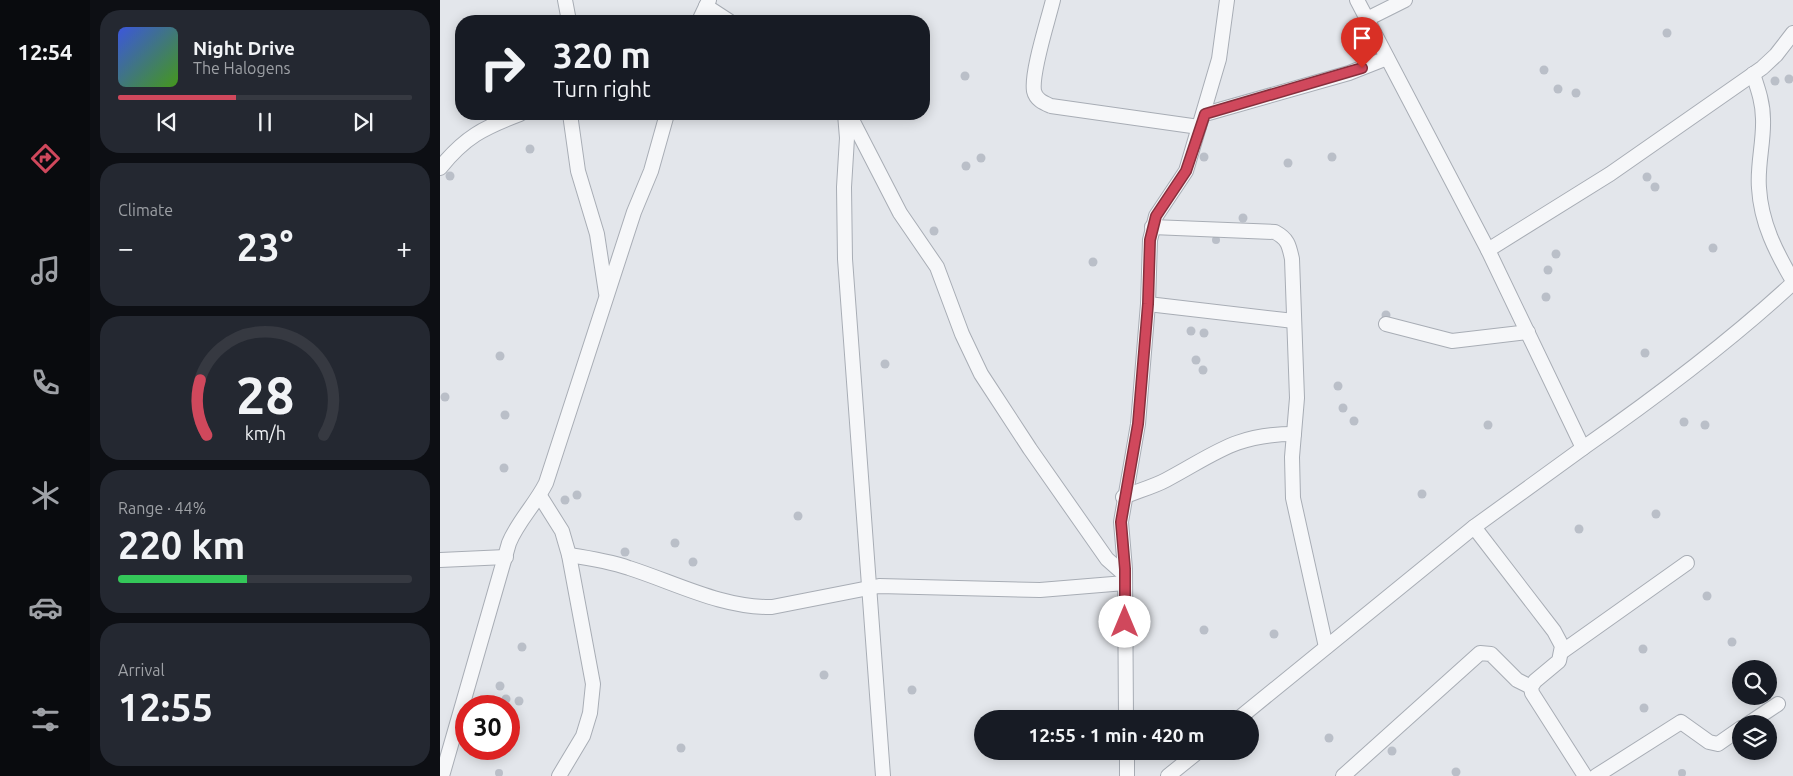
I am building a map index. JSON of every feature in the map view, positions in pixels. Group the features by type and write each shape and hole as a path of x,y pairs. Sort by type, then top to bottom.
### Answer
{"street":[{"path":"564,0 568,15"},
{"path":"1053,0 1035,75 1034,91 1038,98 1051,106 1199,127"},
{"path":"1126,710 1125,579 1121,522 1123,497 1138,424 1152,228 1163,204 1186,171 1199,127 1205,114 1219,58 1227,0"},
{"path":"1357,0 1488,250 1583,448"},
{"path":"1368,19 1405,0"},
{"path":"702,15 707,3 722,15"},
{"path":"1488,250 1610,174 1753,74 1776,55 1793,33"},
{"path":"1205,114 1348,73 1387,58"},
{"path":"1249,710 1474,527 1666,390 1748,325 1793,282 1773,246 1763,214 1759,188 1763,117 1761,96 1753,74"},
{"path":"440,168 460,145 478,131 505,120"},
{"path":"571,120 578,170 597,234 606,296"},
{"path":"442,776 445,747 514,531 540,496 546,483 634,212 652,171 665,120"},
{"path":"846,120 847,138 844,187 845,259 883,776"},
{"path":"852,120 900,213 936,267 962,334 981,374 1030,449 1107,559 1125,579"},
{"path":"1152,228 1275,232 1285,237 1289,244 1292,259 1297,398 1294,434 1293,498 1326,648"},
{"path":"1148,304 1294,321"},
{"path":"1386,324 1452,341 1528,332"},
{"path":"1123,497 1164,481 1240,440 1267,434 1294,434"},
{"path":"540,496 562,531 569,555 594,684 590,713 583,736 559,776"},
{"path":"1474,527 1554,631 1563,651"},
{"path":"569,555 630,568 718,600 754,608 772,607 870,587 1040,590 1125,579"},
{"path":"440,560 506,557"},
{"path":"1531,687 1535,681 1560,661 1563,651 1688,562"},
{"path":"1343,776 1480,653 1491,654 1516,680 1531,687 1535,700 1585,776"},
{"path":"1762,715 1778,704"},
{"path":"1596,776 1681,722 1709,742 1718,744 1732,734"},
{"path":"1127,760 1127,776"},
{"path":"1168,776 1188,760"}],"building":[{"path":"1667,28 1672,33 1667,38 1662,33"},
{"path":"1544,65 1549,70 1544,75 1539,70"},
{"path":"965,71 970,76 965,81 960,76"},
{"path":"1789,75 1793,79 1789,83 1785,79"},
{"path":"1775,76 1780,81 1775,86 1770,81"},
{"path":"1558,84 1563,89 1558,94 1553,89"},
{"path":"1576,88 1581,93 1576,98 1571,93"},
{"path":"530,144 535,149 530,154 525,149"},
{"path":"1204,152 1209,157 1204,162 1199,157"},
{"path":"1332,152 1337,157 1332,162 1327,157"},
{"path":"981,153 986,158 981,163 976,158"},
{"path":"1288,158 1293,163 1288,168 1283,163"},
{"path":"966,161 971,166 966,171 961,166"},
{"path":"450,171 455,176 450,181 445,176"},
{"path":"1647,172 1652,177 1647,182 1642,177"},
{"path":"1655,182 1660,187 1655,192 1650,187"},
{"path":"1243,213 1248,218 1243,223 1238,218"},
{"path":"934,226 939,231 934,236 929,231"},
{"path":"1216,236 1220,240 1216,244 1212,240"},
{"path":"1713,243 1718,248 1713,253 1708,248"},
{"path":"1556,249 1561,254 1556,259 1551,254"},
{"path":"1093,257 1098,262 1093,267 1088,262"},
{"path":"1548,265 1553,270 1548,275 1543,270"},
{"path":"1546,292 1551,297 1546,302 1541,297"},
{"path":"1386,311 1390,315 1386,319 1382,315"},
{"path":"1191,326 1196,331 1191,336 1186,331"},
{"path":"1204,328 1209,333 1204,338 1199,333"},
{"path":"1645,348 1650,353 1645,358 1640,353"},
{"path":"500,351 505,356 500,361 495,356"},
{"path":"1196,355 1201,360 1196,365 1191,360"},
{"path":"885,359 890,364 885,369 880,364"},
{"path":"1203,365 1208,370 1203,375 1198,370"},
{"path":"1338,381 1343,386 1338,391 1333,386"},
{"path":"445,392 450,397 445,402 440,397"},
{"path":"1343,403 1348,408 1343,413 1338,408"},
{"path":"505,410 510,415 505,420 500,415"},
{"path":"1354,416 1359,421 1354,426 1349,421"},
{"path":"1684,417 1689,422 1684,427 1679,422"},
{"path":"1488,420 1493,425 1488,430 1483,425"},
{"path":"1705,420 1710,425 1705,430 1700,425"},
{"path":"504,463 509,468 504,473 499,468"},
{"path":"1422,489 1427,494 1422,499 1417,494"},
{"path":"577,490 582,495 577,500 572,495"},
{"path":"565,495 570,500 565,505 560,500"},
{"path":"1656,509 1661,514 1656,519 1651,514"},
{"path":"798,511 803,516 798,521 793,516"},
{"path":"1579,524 1584,529 1579,534 1574,529"},
{"path":"675,538 680,543 675,548 670,543"},
{"path":"625,547 630,552 625,557 620,552"},
{"path":"693,557 698,562 693,567 688,562"},
{"path":"1707,591 1712,596 1707,601 1702,596"},
{"path":"1204,625 1209,630 1204,635 1199,630"},
{"path":"1274,629 1279,634 1274,639 1269,634"},
{"path":"1732,637 1737,642 1732,647 1727,642"},
{"path":"522,642 527,647 522,652 517,647"},
{"path":"1643,644 1648,649 1643,654 1638,649"},
{"path":"824,670 829,675 824,680 819,675"},
{"path":"500,681 505,686 500,691 495,686"},
{"path":"912,685 917,690 912,695 907,690"},
{"path":"520,697 524,701 520,705"},
{"path":"1644,703 1649,708 1644,713 1639,708"},
{"path":"1329,733 1334,738 1329,743 1324,738"},
{"path":"681,743 686,748 681,753 676,748"},
{"path":"1392,746 1397,751 1392,756 1387,751"},
{"path":"1456,767 1461,772 1456,777 1451,772"},
{"path":"499,769 503,773 499,777 495,773"},
{"path":"1682,769 1686,773 1682,777 1678,773"}],"route":[{"path":"1125,622 1125,569 1121,522 1123,497 1138,424 1148,304 1150,240 1156,216 1186,171 1199,127 1205,114 1362,68"}]}
